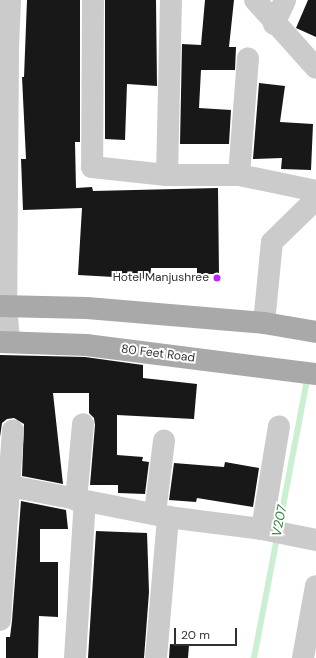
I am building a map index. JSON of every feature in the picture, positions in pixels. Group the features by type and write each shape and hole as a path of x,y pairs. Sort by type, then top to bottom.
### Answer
{"main road":[{"path":"3,306 87,308 264,323 316,332"},
{"name":"80 Feet Road","path":"5,342 86,345 316,374"}],"street":[{"path":"5,342 3,306 4,48 10,0"},
{"path":"93,0 92,167 167,175 239,175 316,191"},
{"path":"167,175 171,0"},
{"path":"255,0 274,24 316,68"},
{"path":"274,24 285,0"},
{"path":"239,175 248,58"},
{"path":"264,323 272,242 316,199"},
{"path":"76,658 84,424"},
{"path":"6,485 162,515 289,534 279,426"},
{"path":"0,620 6,485 13,430"},
{"path":"156,658 164,441"},
{"path":"303,658 316,586"}],"building":[{"path":"27,0 80,0 80,142 75,142 76,188 92,187 93,191 218,188 219,274 197,274 197,268 151,268 150,279 78,275 82,208 23,210 21,159 26,159 22,77 24,77"},
{"path":"105,0 156,0 157,86 127,84 125,140 105,139"},
{"path":"205,0 234,0 229,47 236,47 235,70 201,70 199,108 231,110 229,144 180,144 182,44 201,45"},
{"path":"308,0 316,0 316,37 296,28"},
{"path":"259,83 285,86 280,122 313,124 311,170 281,169 282,158 253,159"},
{"path":"0,355 85,357 143,365 143,378 197,384 194,419 117,415 117,455 143,457 142,461 149,462 145,494 118,493 118,485 90,485 95,425 94,418 89,413 89,393 53,393 63,484 22,476 24,424 14,418 7,419 2,423 0,437"},
{"path":"225,462 259,468 253,507 197,498 196,502 169,500 174,463 224,467"},
{"path":"21,501 66,510 68,529 40,529 40,562 58,562 58,617 39,616 38,658 6,658 6,637 10,637 12,621"},
{"path":"96,531 147,533 149,592 144,658 88,658"},
{"path":"170,644 189,645 188,658 169,658"}],"waterway":[{"name":"V207","path":"254,658 306,385"}],"place":[{"name":"Hotel Manjushree","path":"217,278"}]}
